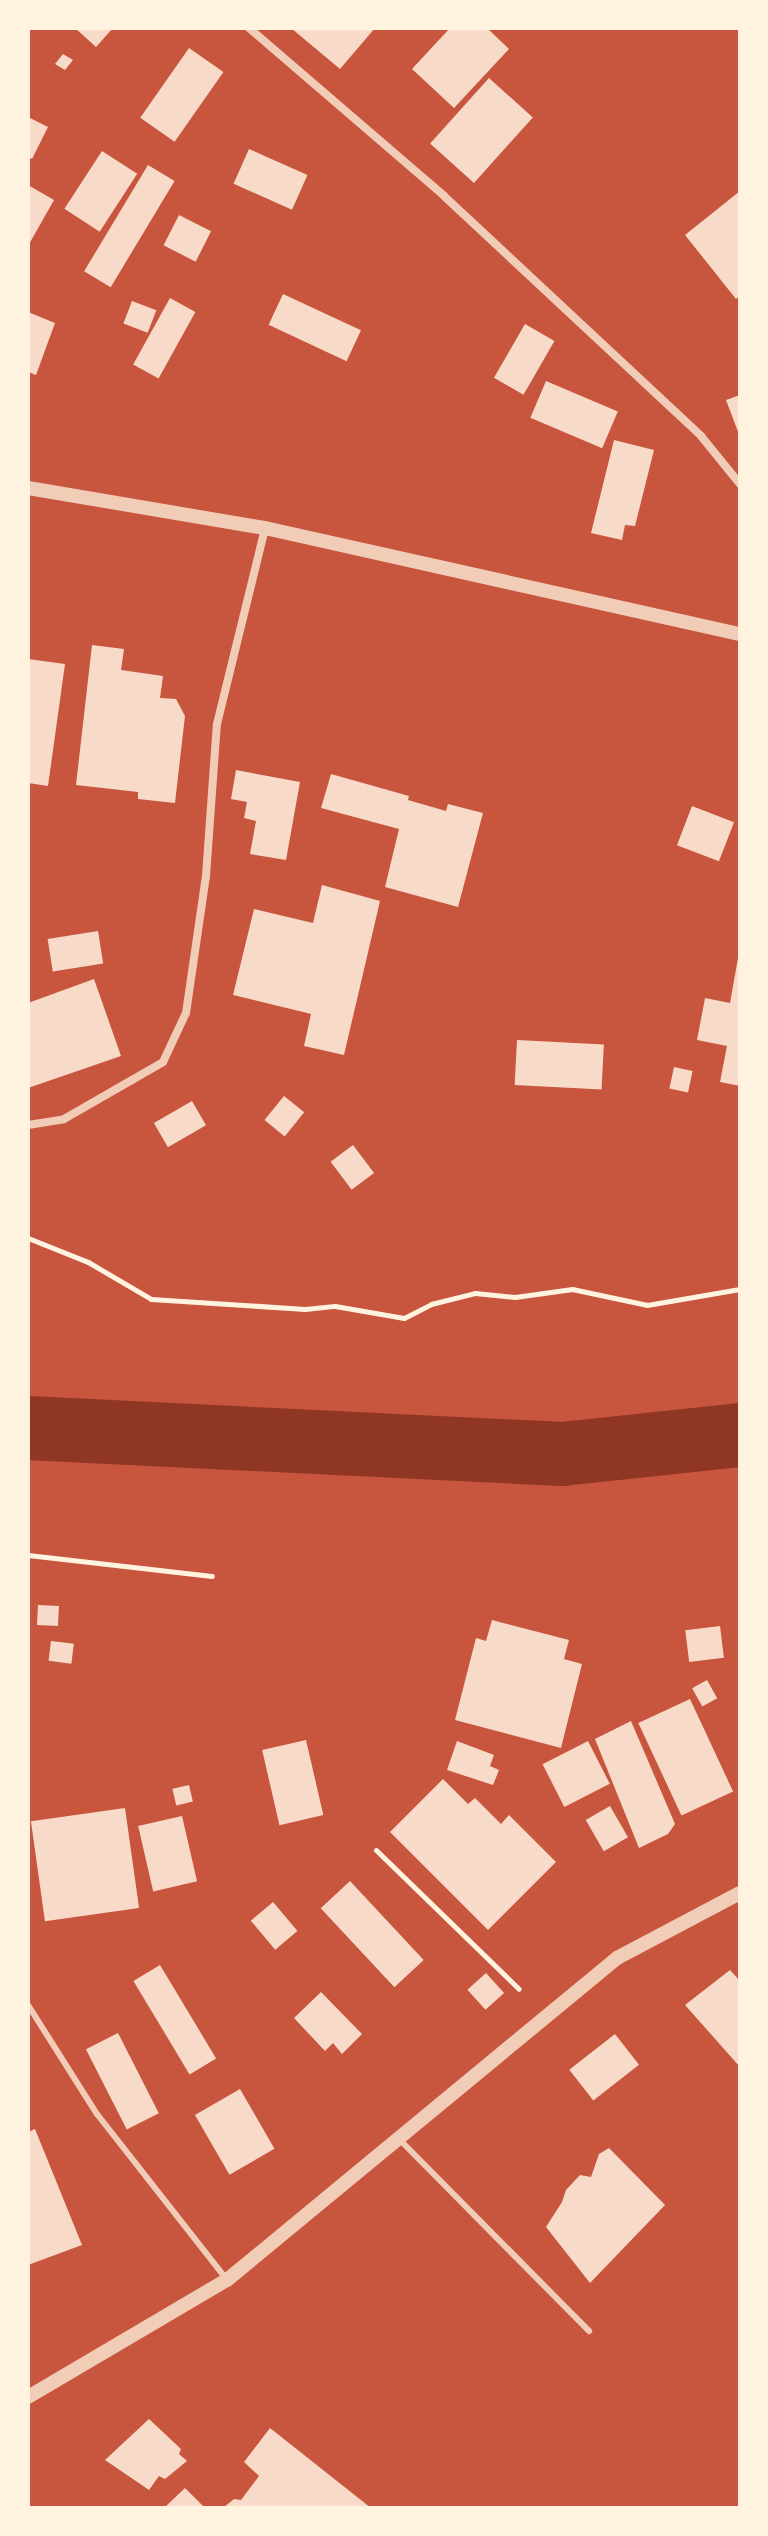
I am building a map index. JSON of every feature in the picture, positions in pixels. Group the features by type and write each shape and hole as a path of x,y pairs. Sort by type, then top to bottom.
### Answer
{"street":[{"path":"249,28 455,206 701,436 740,484"},
{"path":"28,488 265,528 740,634"},
{"path":"28,1125 64,1119 163,1062 186,1013 206,876 217,724 265,528"},
{"path":"28,2397 227,2280 617,1958 740,1893"}],"lane":[{"path":"28,2005 97,2114 227,2280"},
{"path":"398,2137 589,2331"}],"path":[{"path":"28,1238 88,1262 151,1299 305,1309 335,1306 404,1318 431,1304 475,1293 515,1297 572,1289 647,1305 740,1289"},
{"path":"28,1555 212,1576"},
{"path":"376,1850 546,2015"}],"building":[{"path":"75,28 113,28 96,47"},
{"path":"291,28 375,28 340,69"},
{"path":"450,28 487,28 509,49 454,108 412,69"},
{"path":"189,48 223,72 175,142 140,118"},
{"path":"63,54 73,60 65,70 55,64"},
{"path":"489,78 533,117 474,183 430,143"},
{"path":"28,117 48,127 32,159 28,157"},
{"path":"249,149 307,175 292,210 234,184"},
{"path":"102,151 137,174 100,232 64,209"},
{"path":"148,165 175,181 111,287 84,271"},
{"path":"28,185 54,200 28,246"},
{"path":"740,191 740,296 736,299 685,235"},
{"path":"179,215 211,231 196,262 164,245"},
{"path":"283,294 361,330 347,361 269,325"},
{"path":"170,298 195,312 159,379 133,364"},
{"path":"132,301 156,310 148,333 123,323"},
{"path":"28,312 55,323 36,375 28,372"},
{"path":"525,324 554,341 523,395 494,378"},
{"path":"546,381 618,411 602,448 530,418"},
{"path":"740,395 740,437 726,400"},
{"path":"614,440 654,450 635,526 625,525 622,540 591,533"},
{"path":"92,645 124,649 121,670 163,676 160,698 176,699 185,716 175,803 138,799 138,792 76,785"},
{"path":"28,659 65,664 48,786 28,783"},
{"path":"236,770 300,782 286,860 250,854 256,821 244,818 247,802 231,799"},
{"path":"331,774 409,796 408,800 446,811 448,804 483,813 458,907 385,887 399,829 321,808"},
{"path":"692,806 734,822 719,861 677,845"},
{"path":"322,885 380,901 344,1055 304,1046 311,1014 233,995 254,909 313,923"},
{"path":"98,931 103,964 53,972 48,939"},
{"path":"738,958 740,1086 720,1082 727,1046 697,1040 705,998 730,1003"},
{"path":"94,979 121,1056 28,1088 28,1003"},
{"path":"517,1040 604,1045 602,1089 515,1085"},
{"path":"674,1067 693,1071 688,1092 669,1089"},
{"path":"284,1096 304,1112 285,1136 264,1120"},
{"path":"192,1101 206,1125 168,1147 154,1123"},
{"path":"353,1145 374,1173 352,1190 331,1162"},
{"path":"38,1605 59,1606 58,1626 37,1625"},
{"path":"492,1620 569,1640 564,1659 582,1664 561,1748 455,1720 476,1638 486,1641"},
{"path":"720,1626 724,1658 689,1662 685,1630"},
{"path":"51,1641 74,1644 71,1664 49,1661"},
{"path":"707,1680 717,1698 702,1707 692,1688"},
{"path":"690,1699 733,1791 681,1816 638,1723"},
{"path":"631,1721 675,1824 668,1834 639,1848 595,1739"},
{"path":"306,1740 323,1815 279,1825 262,1750"},
{"path":"457,1741 494,1755 490,1766 499,1770 493,1785 447,1770"},
{"path":"588,1741 610,1784 564,1807 543,1764"},
{"path":"443,1779 468,1804 475,1798 501,1824 509,1815 556,1862 488,1930 390,1832"},
{"path":"189,1785 193,1802 176,1805 172,1789"},
{"path":"610,1806 628,1837 604,1851 586,1820"},
{"path":"125,1808 139,1908 45,1921 31,1821"},
{"path":"182,1816 197,1881 153,1891 138,1826"},
{"path":"350,1881 424,1960 394,1987 321,1908"},
{"path":"273,1902 297,1931 275,1950 251,1921"},
{"path":"160,1965 216,2058 190,2074 133,1981"},
{"path":"730,1970 740,1981 740,2067 685,2005"},
{"path":"486,1973 504,1993 485,2010 467,1990"},
{"path":"321,1992 362,2034 342,2054 333,2043 325,2051 294,2018"},
{"path":"118,2033 159,2113 127,2130 86,2049"},
{"path":"615,2034 639,2065 593,2100 569,2070"},
{"path":"240,2089 274,2149 229,2175 195,2115"},
{"path":"35,2129 82,2245 28,2265 28,2132"},
{"path":"609,2148 665,2205 590,2283 546,2227 566,2190 580,2175 591,2177 599,2154"},
{"path":"149,2419 181,2449 179,2454 187,2461 165,2479 159,2476 149,2490 105,2460"},
{"path":"270,2428 371,2508 223,2508 234,2499 241,2500 259,2476 244,2462"},
{"path":"185,2488 205,2508 164,2508"}],"waterway":[{"path":"28,1428 562,1454 740,1435"}]}
